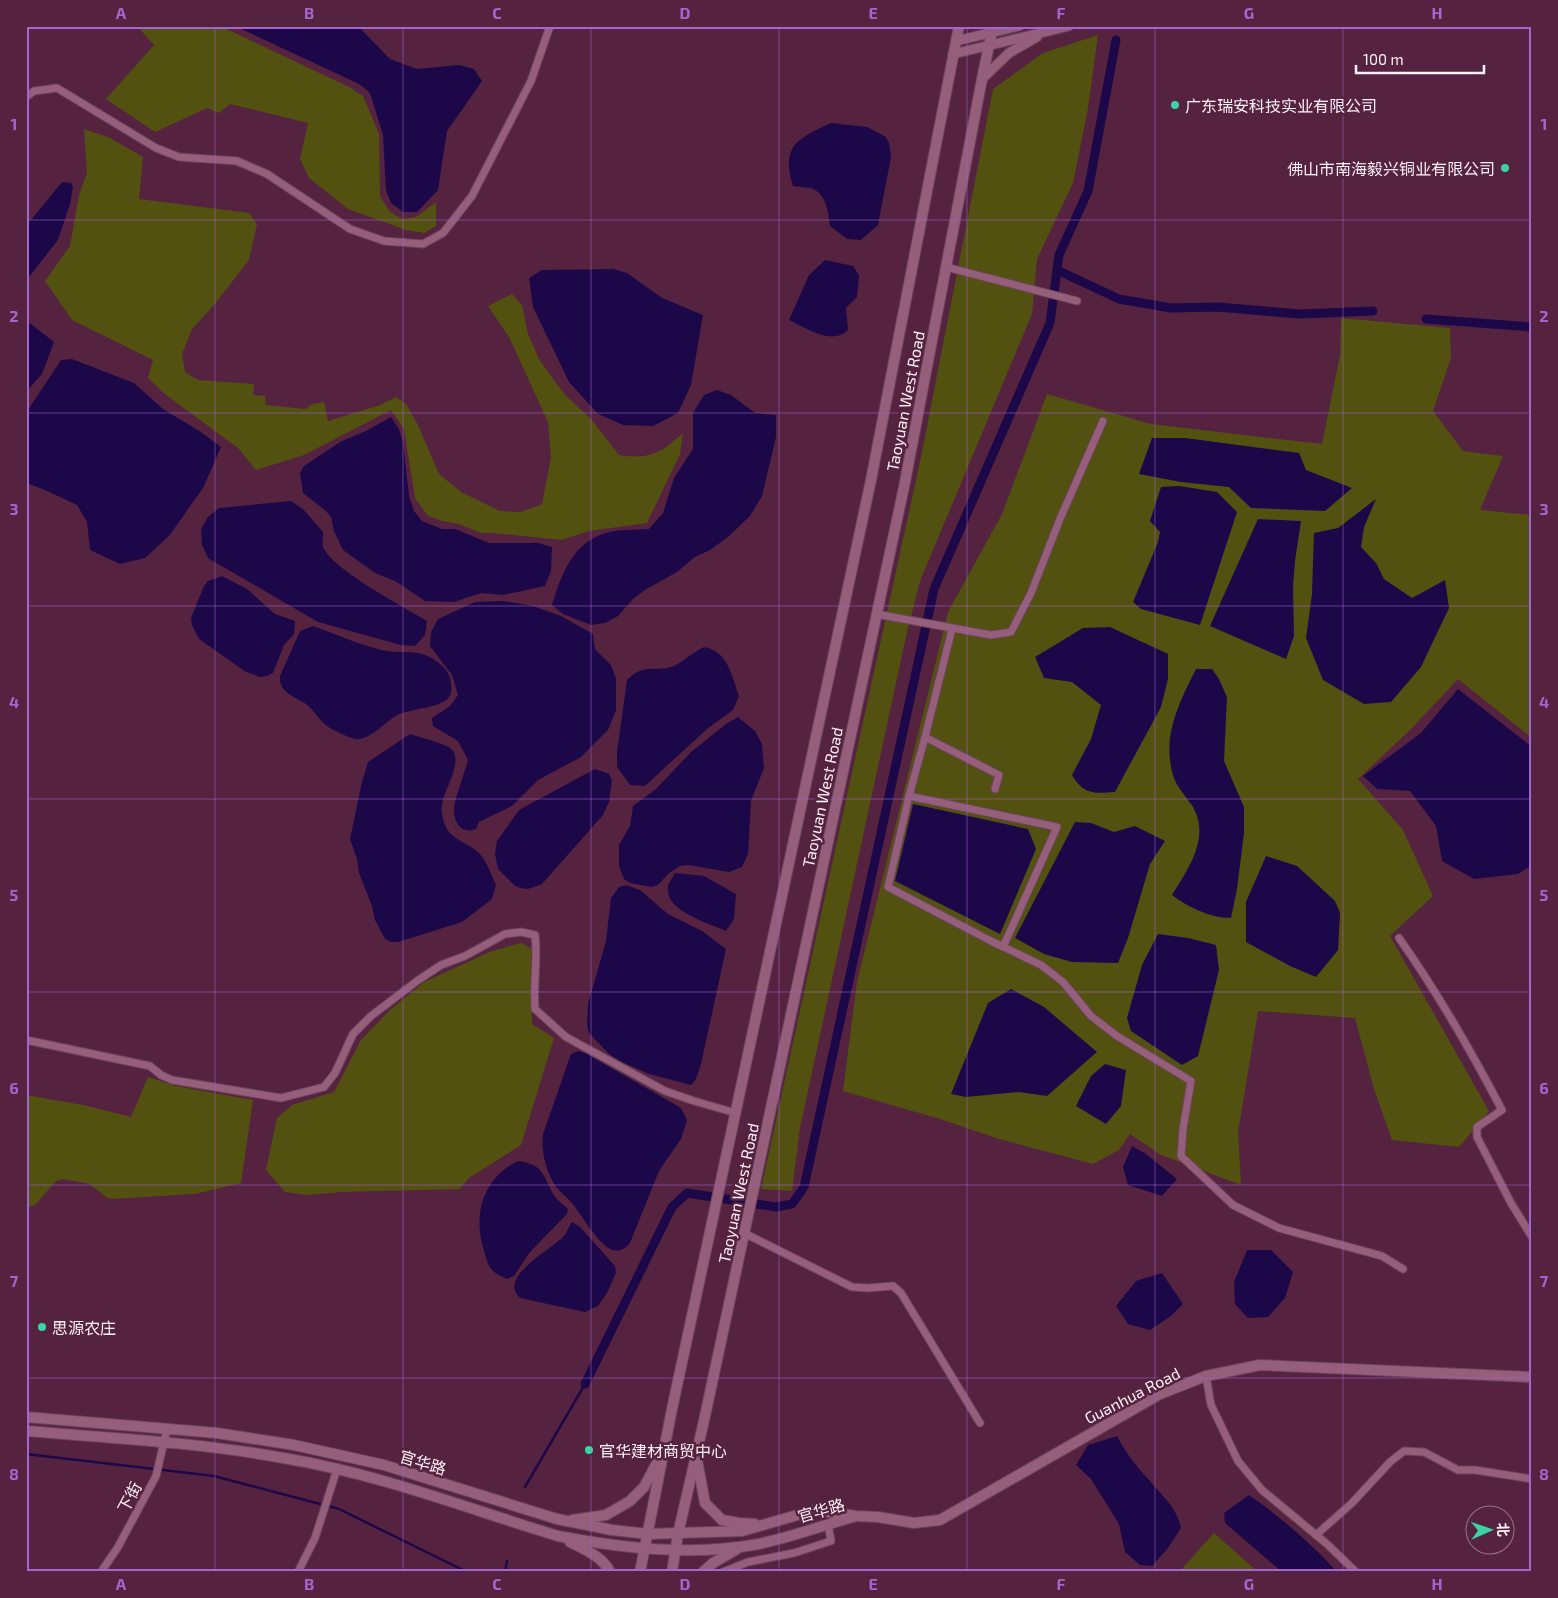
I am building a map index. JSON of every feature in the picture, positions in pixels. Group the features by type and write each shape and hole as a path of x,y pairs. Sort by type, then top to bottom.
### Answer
{"main road":[{"name":"Taoyuan West Road","path":"640,1572 721,1180 871,480 958,26"},
{"name":"Taoyuan West Road","path":"672,1572 678,1534 755,1185 904,487 993,29"},
{"name":"Guanhua Road","path":"856,1516 878,1516 914,1523 940,1520 1160,1394 1206,1376 1260,1365 1532,1377"},
{"name":"官华路","path":"26,1417 217,1433 294,1445 384,1465 566,1521 612,1530 648,1534 678,1534 742,1530 815,1510 856,1516"},
{"name":"官华路","path":"26,1431 224,1448 291,1459 395,1484 558,1536 645,1549 713,1550 743,1546 856,1516"},
{"path":"566,1521 606,1515 630,1501 644,1487 665,1450"},
{"path":"696,1456 706,1503 722,1520 739,1523 768,1524"},
{"path":"558,1536 584,1549 607,1564 610,1572"},
{"path":"703,1572 713,1562 743,1546"}],"street":[{"path":"26,97 34,91 57,88 156,148 179,157 237,161 267,174 350,229 384,241 423,244 442,233 472,196 531,81 550,26"},
{"path":"956,41 993,29 1019,26"},
{"path":"953,54 1069,26"},
{"path":"982,79 1009,53 1044,32"},
{"path":"946,267 1077,301"},
{"path":"876,614 991,635 1011,632 1031,593 1060,519 1103,421"},
{"path":"952,629 909,796 888,887 1041,965 1063,982 1091,1016 1117,1036 1191,1081 1183,1129 1181,1156 1232,1205 1278,1228 1382,1256 1403,1269"},
{"path":"925,736 999,775 996,789"},
{"path":"909,796 1057,827 1003,947"},
{"path":"26,1040 150,1066 161,1075 172,1080 281,1098 324,1087 335,1073 353,1034 371,1016 441,965 465,956 505,934 521,932 535,935 537,949 533,988 534,1009 566,1037 665,1091 736,1113"},
{"path":"1399,938 1427,978 1472,1054 1502,1110 1477,1127 1477,1137 1511,1203 1532,1237"},
{"path":"744,1233 852,1286 868,1288 892,1286 901,1293 980,1423"},
{"path":"1206,1376 1212,1405 1238,1461 1262,1490 1316,1535 1356,1572"},
{"name":"下街","path":"101,1572 118,1547 156,1476 167,1429"},
{"path":"1316,1535 1352,1503 1390,1462 1404,1451 1424,1452 1458,1470 1475,1470 1532,1479"},
{"path":"298,1572 315,1538 337,1469"},
{"path":"724,1572 748,1562 794,1553 831,1541 828,1524"}],"shaded area":[{"path":"137,26 220,26 349,87 363,96 379,134 380,196 389,211 402,219 416,217 436,202 436,226 424,233 406,230 348,209 309,178 300,159 308,123 230,104 219,113 207,108 155,132 106,99 154,45"},
{"path":"235,26 358,26 390,59 417,69 459,65 474,69 482,81 447,131 438,190 417,212 403,212 391,203 386,190 383,135 370,93 359,84"},
{"path":"1098,35 1088,108 1073,183 1037,259 1032,314 920,581 907,632 800,1128 792,1191 761,1189 921,457 993,89 1043,53"},
{"path":"831,123 867,127 886,137 889,143 891,157 878,225 861,240 847,239 830,226 826,205 818,192 811,188 793,186 789,161 795,145 810,133"},
{"path":"84,129 108,137 143,157 139,199 249,213 257,224 249,260 214,305 192,329 182,354 185,372 198,380 254,384 253,395 265,396 266,405 305,409 313,404 324,402 328,421 380,405 396,397 406,404 418,425 439,474 461,492 500,511 521,512 542,504 551,457 548,422 509,337 488,306 512,294 522,305 528,334 540,361 565,395 590,418 619,455 647,456 668,446 683,433 680,454 647,523 589,531 562,540 481,533 459,524 428,516 415,498 404,429 391,410 304,455 256,470 238,448 166,395 148,378 153,360 72,320 45,281 70,246 79,195 87,173"},
{"path":"62,182 71,183 73,187 70,204 58,240 26,281 26,222 31,220"},
{"path":"825,260 853,266 859,275 857,297 846,308 848,330 834,336 819,334 789,320 809,275"},
{"path":"613,269 627,273 662,298 703,315 691,385 678,413 653,426 623,425 598,414 569,382 533,307 529,278 542,270"},
{"path":"1341,318 1450,328 1451,358 1433,411 1463,451 1503,456 1480,510 1532,515 1532,738 1458,679 1410,730 1358,779 1403,830 1433,896 1390,936 1489,1111 1459,1147 1392,1140 1374,1089 1355,1018 1258,1011 1238,1133 1241,1185 1161,1155 1130,1134 1119,1150 1093,1164 999,1139 940,1119 843,1091 857,982 948,612 1002,514 1047,394 1151,424 1322,444 1340,355"},
{"path":"26,320 54,342 42,374 26,392"},
{"path":"72,359 134,383 163,409 201,432 221,447 203,488 169,536 145,558 120,564 90,550 87,522 77,505 26,483 26,413 61,360"},
{"path":"717,390 731,395 755,413 776,415 776,437 762,496 750,516 728,537 710,550 695,557 677,572 645,590 633,599 618,616 605,623 591,625 563,614 552,605 564,571 577,552 595,537 606,533 622,530 649,529 663,513 674,478 693,449 693,413 704,395"},
{"path":"391,417 399,429 403,442 409,496 414,511 422,521 442,529 455,529 489,543 538,543 552,547 551,571 545,586 503,595 481,593 454,602 425,601 395,581 375,573 343,550 334,531 331,517 303,493 300,473 304,466 340,442 366,431"},
{"path":"1152,438 1185,438 1299,453 1306,470 1352,488 1325,511 1251,508 1229,487 1181,482 1139,474"},
{"path":"1179,486 1217,492 1237,512 1200,625 1141,609 1133,602 1158,542 1160,532 1150,521 1161,487"},
{"path":"1376,499 1364,527 1361,547 1376,563 1384,579 1412,598 1445,580 1449,608 1421,667 1391,702 1364,704 1323,680 1306,638 1312,594 1314,533 1338,528"},
{"path":"291,501 303,509 323,532 323,547 329,556 340,566 354,577 427,621 425,635 415,646 401,645 318,622 208,558 202,545 201,529 208,517 219,508"},
{"path":"1258,519 1301,521 1293,587 1294,636 1286,659 1210,626"},
{"path":"222,576 247,589 275,614 295,621 294,634 284,645 273,673 267,676 260,677 246,672 199,639 192,625 191,618 204,586 208,581"},
{"path":"504,601 533,606 561,616 593,634 595,649 611,665 616,679 616,710 608,730 581,757 538,780 512,806 479,822 476,829 467,830 458,824 454,815 454,805 468,760 458,741 433,726 432,718 450,706 458,695 452,675 430,646 431,632 438,619 475,602"},
{"path":"313,626 381,650 412,652 430,657 449,674 451,693 448,699 442,703 400,714 376,731 360,739 355,739 330,728 306,704 288,693 280,682 280,676 300,631"},
{"path":"1110,627 1168,654 1168,679 1161,707 1115,792 1095,793 1080,786 1072,775 1091,739 1101,705 1072,682 1044,678 1035,657 1083,628"},
{"path":"704,647 712,649 719,654 728,666 739,696 733,710 707,729 645,786 630,785 617,767 617,752 627,680 639,671 674,666"},
{"path":"1196,669 1212,669 1227,697 1224,761 1244,807 1244,833 1237,889 1231,918 1223,918 1200,911 1172,895 1191,863 1199,839 1197,816 1175,779 1171,768 1169,748 1176,713"},
{"path":"1458,689 1532,747 1532,865 1518,874 1474,879 1442,861 1436,826 1410,791 1377,789 1363,776 1421,733"},
{"path":"738,717 755,731 762,744 764,768 751,801 748,854 742,867 729,872 688,865 680,866 668,874 658,885 651,887 630,883 624,879 619,866 619,845 630,826 633,806 656,789 691,752 726,724"},
{"path":"410,734 447,746 454,753 456,760 442,806 444,823 452,835 480,854 496,885 492,899 462,922 398,942 391,942 385,939 375,920 350,839 368,762"},
{"path":"595,769 609,774 612,780 609,802 603,815 542,884 528,889 514,885 498,869 495,854 497,841 519,810"},
{"path":"913,804 1028,829 1036,849 1000,934 895,881"},
{"path":"1075,822 1091,823 1114,832 1135,826 1165,841 1150,864 1128,938 1118,963 1072,962 1044,954 1015,938"},
{"path":"1266,856 1297,866 1335,901 1340,913 1338,950 1316,977 1290,966 1246,942 1246,902"},
{"path":"675,873 704,876 736,894 734,919 726,931 696,919 675,905 669,897 668,885"},
{"path":"626,885 640,890 668,914 702,931 726,949 701,1064 696,1079 691,1085 649,1074 622,1062 609,1054 589,1033 587,1026 588,1004 606,941 611,898 619,887"},
{"path":"1158,934 1188,938 1216,945 1219,970 1198,1056 1182,1065 1131,1031 1127,1018 1142,965"},
{"path":"521,943 531,948 532,1024 554,1038 521,1145 469,1178 460,1189 340,1192 308,1195 285,1192 266,1170 277,1118 292,1105 334,1092 361,1040 390,1010 424,982 492,951"},
{"path":"1011,989 1044,1007 1097,1052 1047,1096 1019,1092 966,1097 951,1094 988,1003"},
{"path":"578,1051 585,1053 681,1108 687,1120 681,1139 659,1171 630,1243 624,1249 610,1249 599,1240 571,1202 557,1188 550,1176 544,1158 543,1134 571,1054"},
{"path":"1105,1064 1126,1070 1121,1106 1106,1124 1076,1106 1091,1076"},
{"path":"148,1077 176,1086 253,1100 241,1183 195,1194 109,1199 89,1184 63,1179 56,1181 35,1205 26,1208 26,1095 83,1105 131,1117"},
{"path":"1132,1146 1146,1154 1177,1179 1162,1196 1128,1185 1123,1167"},
{"path":"518,1161 539,1169 556,1198 568,1209 567,1214 530,1252 514,1276 507,1279 492,1270 488,1264 480,1234 479,1221 484,1197 489,1186 506,1168"},
{"path":"572,1222 580,1227 615,1266 616,1273 607,1293 598,1306 585,1312 520,1298 515,1290 515,1281 520,1273 528,1264 564,1236"},
{"path":"1247,1250 1271,1250 1293,1272 1285,1298 1268,1317 1248,1318 1235,1304 1234,1282"},
{"path":"1162,1273 1183,1304 1171,1316 1150,1330 1128,1324 1116,1306 1136,1281"},
{"path":"1117,1436 1136,1465 1173,1508 1181,1528 1168,1548 1152,1566 1140,1565 1125,1552 1119,1524 1091,1479 1076,1465 1088,1445"},
{"path":"1249,1495 1295,1531 1337,1572 1282,1572 1225,1523 1224,1513"},
{"path":"1214,1533 1258,1572 1179,1572"}],"waterway":[{"path":"585,1384 672,1207 687,1193 776,1207 792,1204 804,1187 934,589 1050,323 1059,255 1088,191 1116,40"},
{"path":"1057,270 1119,299 1171,308 1218,307 1300,314 1373,311"},
{"path":"1426,319 1532,327"},
{"path":"525,1487 585,1384"},
{"path":"26,1454 214,1476 339,1509 467,1572"},
{"path":"505,1572 507,1561"}],"place":[{"name":"广东瑞安科技实业有限公司","path":"1175,105"},
{"name":"佛山市南海毅兴铜业有限公司","path":"1505,168"},
{"name":"思源农庄","path":"42,1327"},
{"name":"官华建材商贸中心","path":"589,1450"}]}
